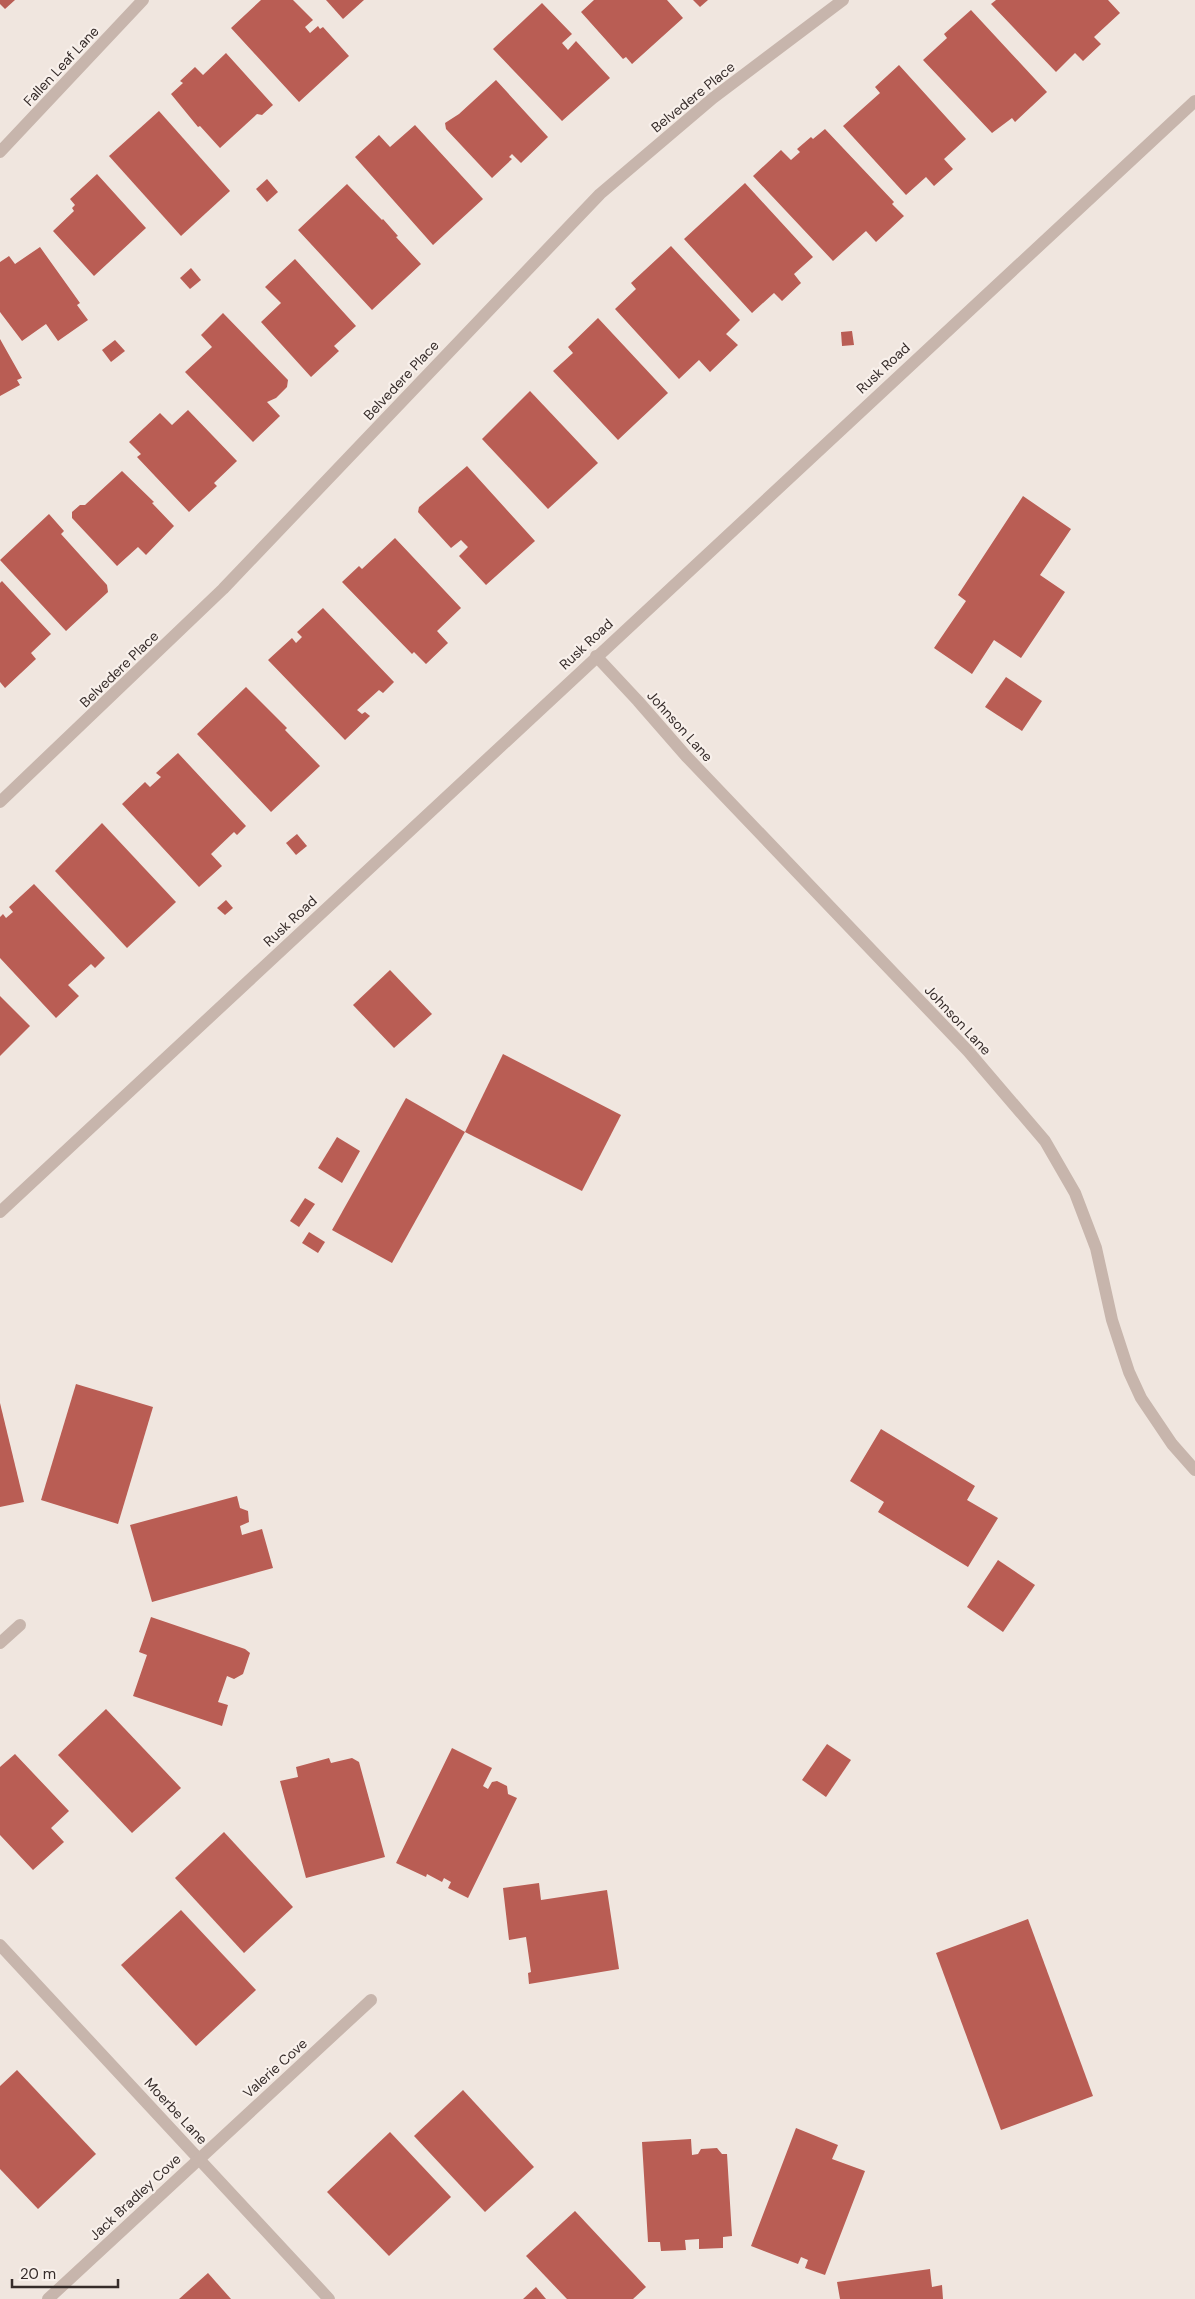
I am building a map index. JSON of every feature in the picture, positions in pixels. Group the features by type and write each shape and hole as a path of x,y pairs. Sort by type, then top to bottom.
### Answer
{"street":[{"name":"Fallen Leaf Lane","path":"0,152 143,0"},
{"name":"Belvedere Place","path":"0,802 224,589 600,194 713,98 842,0"},
{"name":"Rusk Road","path":"0,1212 1195,101"},
{"name":"Johnson Lane","path":"596,656 686,756 968,1051 1045,1141 1075,1193 1096,1248 1112,1320 1129,1372 1141,1398 1172,1444 1195,1470"},
{"path":"0,1643 20,1624"},
{"name":"Moerbe Lane","path":"0,1946 199,2157 329,2299"},
{"name":"Valerie Cove","path":"199,2157 371,2000"},
{"name":"Jack Bradley Cove","path":"48,2299 199,2157"}],"building":[{"path":"0,0 15,0 5,9 0,4"},
{"path":"261,0 293,0 313,20 305,27 310,33 318,26 320,29 323,27 349,56 299,102 231,28"},
{"path":"326,0 364,0 343,19"},
{"path":"594,0 667,0 683,18 632,64 626,57 623,59 581,12"},
{"path":"693,0 708,0 700,7"},
{"path":"996,0 1108,0 1120,13 1094,37 1101,44 1083,61 1075,53 1056,72 991,4"},
{"path":"542,3 572,34 562,43 568,50 576,41 610,78 562,121 493,49"},
{"path":"971,10 1047,92 1015,122 1012,118 992,133 923,60 947,38 944,34"},
{"path":"226,53 273,105 262,115 257,114 220,148 200,126 198,127 171,94 183,83 180,81 195,67 203,75"},
{"path":"899,65 966,139 944,159 953,169 934,186 926,177 906,195 843,126 880,93 875,87"},
{"path":"496,80 548,137 521,163 512,154 509,157 512,159 492,178 446,129 445,123 459,114"},
{"path":"159,111 230,191 181,236 109,156"},
{"path":"415,125 483,199 433,245 355,157 379,135 390,147"},
{"path":"825,129 894,202 892,204 904,216 876,242 866,231 833,261 753,176 781,150 791,160 800,152 797,149 811,137 813,139"},
{"path":"97,174 146,228 94,276 53,231 74,211 72,208 75,205 70,199"},
{"path":"267,179 278,192 267,202 256,189"},
{"path":"745,183 813,257 794,274 801,283 782,301 774,293 752,313 684,239"},
{"path":"347,184 383,219 398,236 396,237 421,264 372,310 298,230"},
{"path":"671,246 740,320 726,334 738,345 710,372 699,360 679,379 615,309 636,289 631,283"},
{"path":"40,247 80,303 77,305 88,320 58,341 46,324 22,341 0,312 0,262 9,256 15,264"},
{"path":"295,259 356,326 334,346 339,351 311,377 261,322 281,303 265,287"},
{"path":"191,268 201,280 190,289 180,278"},
{"path":"223,313 288,380 287,387 276,398 267,402 280,416 253,442 185,372 212,347 201,335"},
{"path":"598,318 668,393 618,440 553,371 573,353 568,347"},
{"path":"852,331 854,345 842,346 841,332"},
{"path":"0,339 22,378 17,380 20,385 0,396"},
{"path":"115,340 125,351 111,362 102,350"},
{"path":"530,391 598,463 548,509 482,439"},
{"path":"188,410 237,461 214,483 217,486 189,512 137,457 141,454 129,442 160,413 172,425"},
{"path":"467,466 535,541 486,585 459,556 468,547 461,540 451,548 418,512 419,507"},
{"path":"122,471 154,502 152,503 174,526 146,555 138,547 117,566 72,518 72,512 80,505 85,505"},
{"path":"1023,496 1071,529 1040,575 1065,592 1021,658 994,640 972,674 934,648 966,601 958,595"},
{"path":"49,514 64,531 61,534 107,585 108,592 66,631 0,560"},
{"path":"395,538 461,608 437,631 448,643 426,664 414,652 412,654 342,582 359,566 362,569"},
{"path":"2,581 51,634 31,653 36,659 5,688 0,682 0,583"},
{"path":"323,608 394,682 383,693 379,690 357,710 362,714 365,712 370,716 345,740 268,660 292,638 296,643 302,637 297,632"},
{"path":"1006,677 1042,701 1022,731 985,707"},
{"path":"246,687 287,728 285,730 320,766 271,812 197,734"},
{"path":"178,753 246,826 237,835 234,832 211,854 222,866 199,887 122,804 145,782 150,787 161,777 156,773"},
{"path":"102,823 176,902 127,948 55,871"},
{"path":"297,834 307,846 296,855 286,843"},
{"path":"34,884 105,958 95,968 91,964 68,985 79,996 56,1018 0,958 0,917 3,914 6,918 13,912 9,907"},
{"path":"226,900 233,908 225,915 217,908"},
{"path":"390,970 432,1014 394,1048 353,1005"},
{"path":"0,996 30,1026 0,1056"},
{"path":"503,1054 621,1115 582,1191 465,1132"},
{"path":"406,1098 465,1132 392,1263 332,1230"},
{"path":"337,1137 360,1151 342,1183 318,1168"},
{"path":"305,1198 315,1204 299,1227 290,1221"},
{"path":"309,1232 325,1242 318,1253 302,1243"},
{"path":"76,1384 153,1407 118,1524 41,1500"},
{"path":"0,1403 24,1502 0,1507"},
{"path":"881,1429 975,1486 967,1500 998,1518 968,1567 878,1512 884,1502 850,1481"},
{"path":"237,1496 240,1508 248,1511 249,1522 240,1526 242,1535 262,1529 273,1568 152,1602 130,1525"},
{"path":"998,1560 1035,1585 1003,1632 967,1607"},
{"path":"151,1617 245,1649 250,1653 243,1674 234,1679 227,1676 218,1702 228,1705 222,1726 133,1696 147,1655 139,1652"},
{"path":"106,1709 181,1788 132,1833 58,1755"},
{"path":"827,1744 851,1760 826,1797 802,1780"},
{"path":"452,1748 492,1768 483,1786 488,1789 492,1782 497,1781 507,1786 508,1794 517,1798 468,1898 448,1888 451,1882 444,1878 442,1882 427,1874 426,1877 396,1863"},
{"path":"15,1754 69,1811 51,1828 64,1842 33,1870 0,1835 0,1767"},
{"path":"329,1758 331,1763 352,1758 359,1762 385,1857 306,1878 280,1781 298,1777 296,1767"},
{"path":"224,1832 293,1907 244,1953 175,1878"},
{"path":"539,1883 541,1900 607,1890 619,1969 529,1984 528,1973 531,1972 526,1937 509,1940 503,1888"},
{"path":"181,1910 256,1990 196,2046 121,1965"},
{"path":"1028,1919 1093,2096 1001,2130 936,1953"},
{"path":"17,2070 96,2154 38,2209 0,2169 0,2086"},
{"path":"463,2090 534,2167 485,2212 414,2136"},
{"path":"796,2128 838,2145 832,2159 865,2171 825,2275 805,2268 808,2260 801,2257 798,2264 751,2246"},
{"path":"390,2132 451,2197 389,2256 327,2192"},
{"path":"691,2139 692,2155 698,2154 701,2149 717,2148 722,2154 727,2154 732,2236 723,2237 723,2248 699,2249 699,2239 685,2240 686,2250 661,2251 660,2242 648,2242 642,2142"},
{"path":"575,2211 646,2287 633,2299 567,2299 526,2256"},
{"path":"930,2269 932,2287 942,2285 943,2299 840,2299 837,2282"},
{"path":"208,2273 231,2299 179,2299"},
{"path":"536,2287 546,2299 523,2299"}]}
